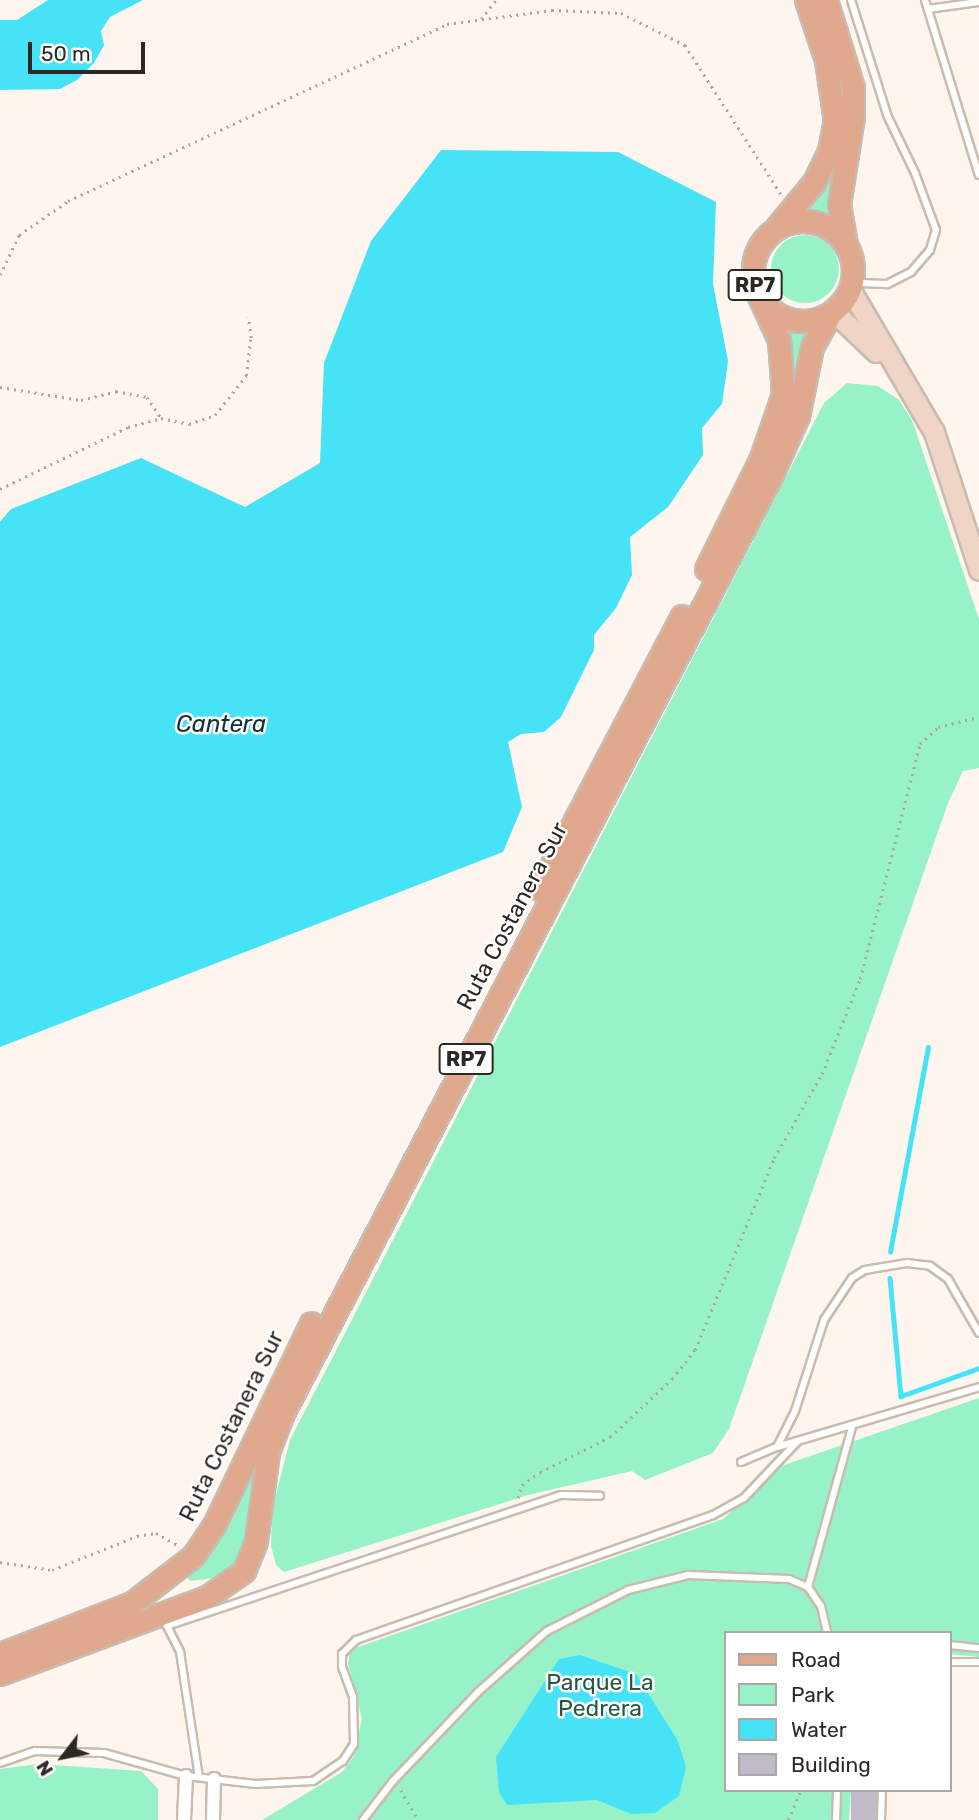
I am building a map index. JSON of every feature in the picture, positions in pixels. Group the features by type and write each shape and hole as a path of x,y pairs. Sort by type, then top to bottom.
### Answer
{"main road":[{"name":"Ruta Costanera Sur","path":"0,1654 85,1624 146,1595 193,1556 214,1525 296,1352 761,458 783,394 783,368 779,340 757,292 754,259 772,231 792,212 819,172 835,121 828,70 806,0"},
{"path":"826,0 853,88 839,204 853,270 851,286"},
{"path":"772,231 804,220 835,232 846,245"},
{"name":"Ruta Costanera Sur","path":"0,1674 164,1621 231,1583 251,1559 265,1463 283,1413 772,474 798,416 813,347 851,286"},
{"name":"RP7","path":"757,292 773,311 795,321 832,313"}],"street":[{"path":"851,286 873,335 918,400 947,464 979,570"},
{"path":"832,313 918,400"},
{"path":"184,1820 193,1776"},
{"path":"213,1820 214,1779"}],"lane":[{"path":"851,0 888,117 915,173 936,230 930,250 911,272 887,284 851,286"},
{"path":"925,0 979,176"},
{"path":"928,9 979,2"},
{"path":"777,1447 794,1410 824,1320 845,1287 865,1270 907,1263 930,1266 948,1279 979,1333"},
{"path":"741,1462 777,1447 852,1427 979,1387"},
{"path":"808,1587 852,1427"},
{"path":"0,1763 35,1751 104,1753 214,1779 299,1784 330,1772 354,1744 353,1697 342,1654 356,1640 713,1515 744,1498 797,1442"},
{"path":"164,1621 576,1493 600,1496"},
{"path":"363,1820 393,1781 478,1692 547,1631 628,1590 688,1575 789,1579 808,1587 821,1606 827,1631"},
{"path":"146,1595 164,1621 180,1652 193,1776"},
{"path":"951,1645 979,1648"},
{"path":"951,1662 979,1662"},
{"path":"836,1820 837,1792"},
{"path":"881,1820 882,1792"}],"path":[{"path":"481,19 496,0"},
{"path":"0,275 19,235 68,201 447,24 552,10 621,13 685,45 792,212"},
{"path":"0,489 128,427 162,418 189,424 215,415 246,376 251,338 248,317"},
{"path":"0,387 81,400 116,391 147,397 162,418"},
{"path":"515,1511 522,1485 610,1437 672,1379 695,1350 774,1158 822,1074 860,979 920,744 939,727 979,717"},
{"path":"0,1562 52,1570 137,1536 156,1533 193,1556"},
{"path":"393,1781 418,1820"},
{"path":"788,1820 801,1792"}],"green space":[{"path":"834,72 840,73 847,114 836,229 801,213 819,185"},
{"path":"805,235 818,238 829,245 836,256 839,269 836,282 829,293 818,300 805,303 792,300 781,293 774,282 771,269 774,256 781,245 792,238"},
{"path":"782,328 798,333 819,329 805,355 788,433 284,1404 262,1463 250,1547 243,1564 222,1577 190,1581 184,1573 208,1555 250,1480 285,1394 781,439 791,373"},
{"path":"847,383 878,386 899,400 912,420 979,619 979,768 963,771 948,803 729,1429 713,1453 645,1480 632,1471 528,1495 284,1572 276,1565 271,1546 272,1510 290,1440 824,403"},
{"name":"Parque La Pedrera","path":"979,1398 979,1657 951,1654 951,1631 724,1631 724,1792 851,1792 849,1820 262,1820 342,1772 353,1758 362,1719 348,1663 350,1653 358,1647 723,1519 784,1465"},
{"path":"38,1764 141,1771 158,1789 158,1820 0,1820 0,1769"}],"water":[{"path":"48,0 143,0 110,17 101,31 104,45 94,63 77,80 60,89 0,90 0,20 17,20"},
{"name":"Cantera","path":"441,150 618,152 716,202 713,284 728,361 722,404 702,428 703,455 668,507 630,537 632,575 616,608 594,635 594,650 561,717 544,732 521,734 508,742 522,807 503,852 0,1047 0,522 11,509 141,458 245,507 320,463 324,363 371,241"},
{"path":"580,1655 636,1674 678,1741 686,1767 679,1796 655,1813 631,1814 597,1800 507,1805 499,1792 496,1757 559,1659"}],"building":[{"path":"851,1792 878,1792 878,1820 851,1820"}],"waterway":[{"path":"890,1252 928,1047"},
{"path":"890,1278 901,1396 979,1368"}]}
